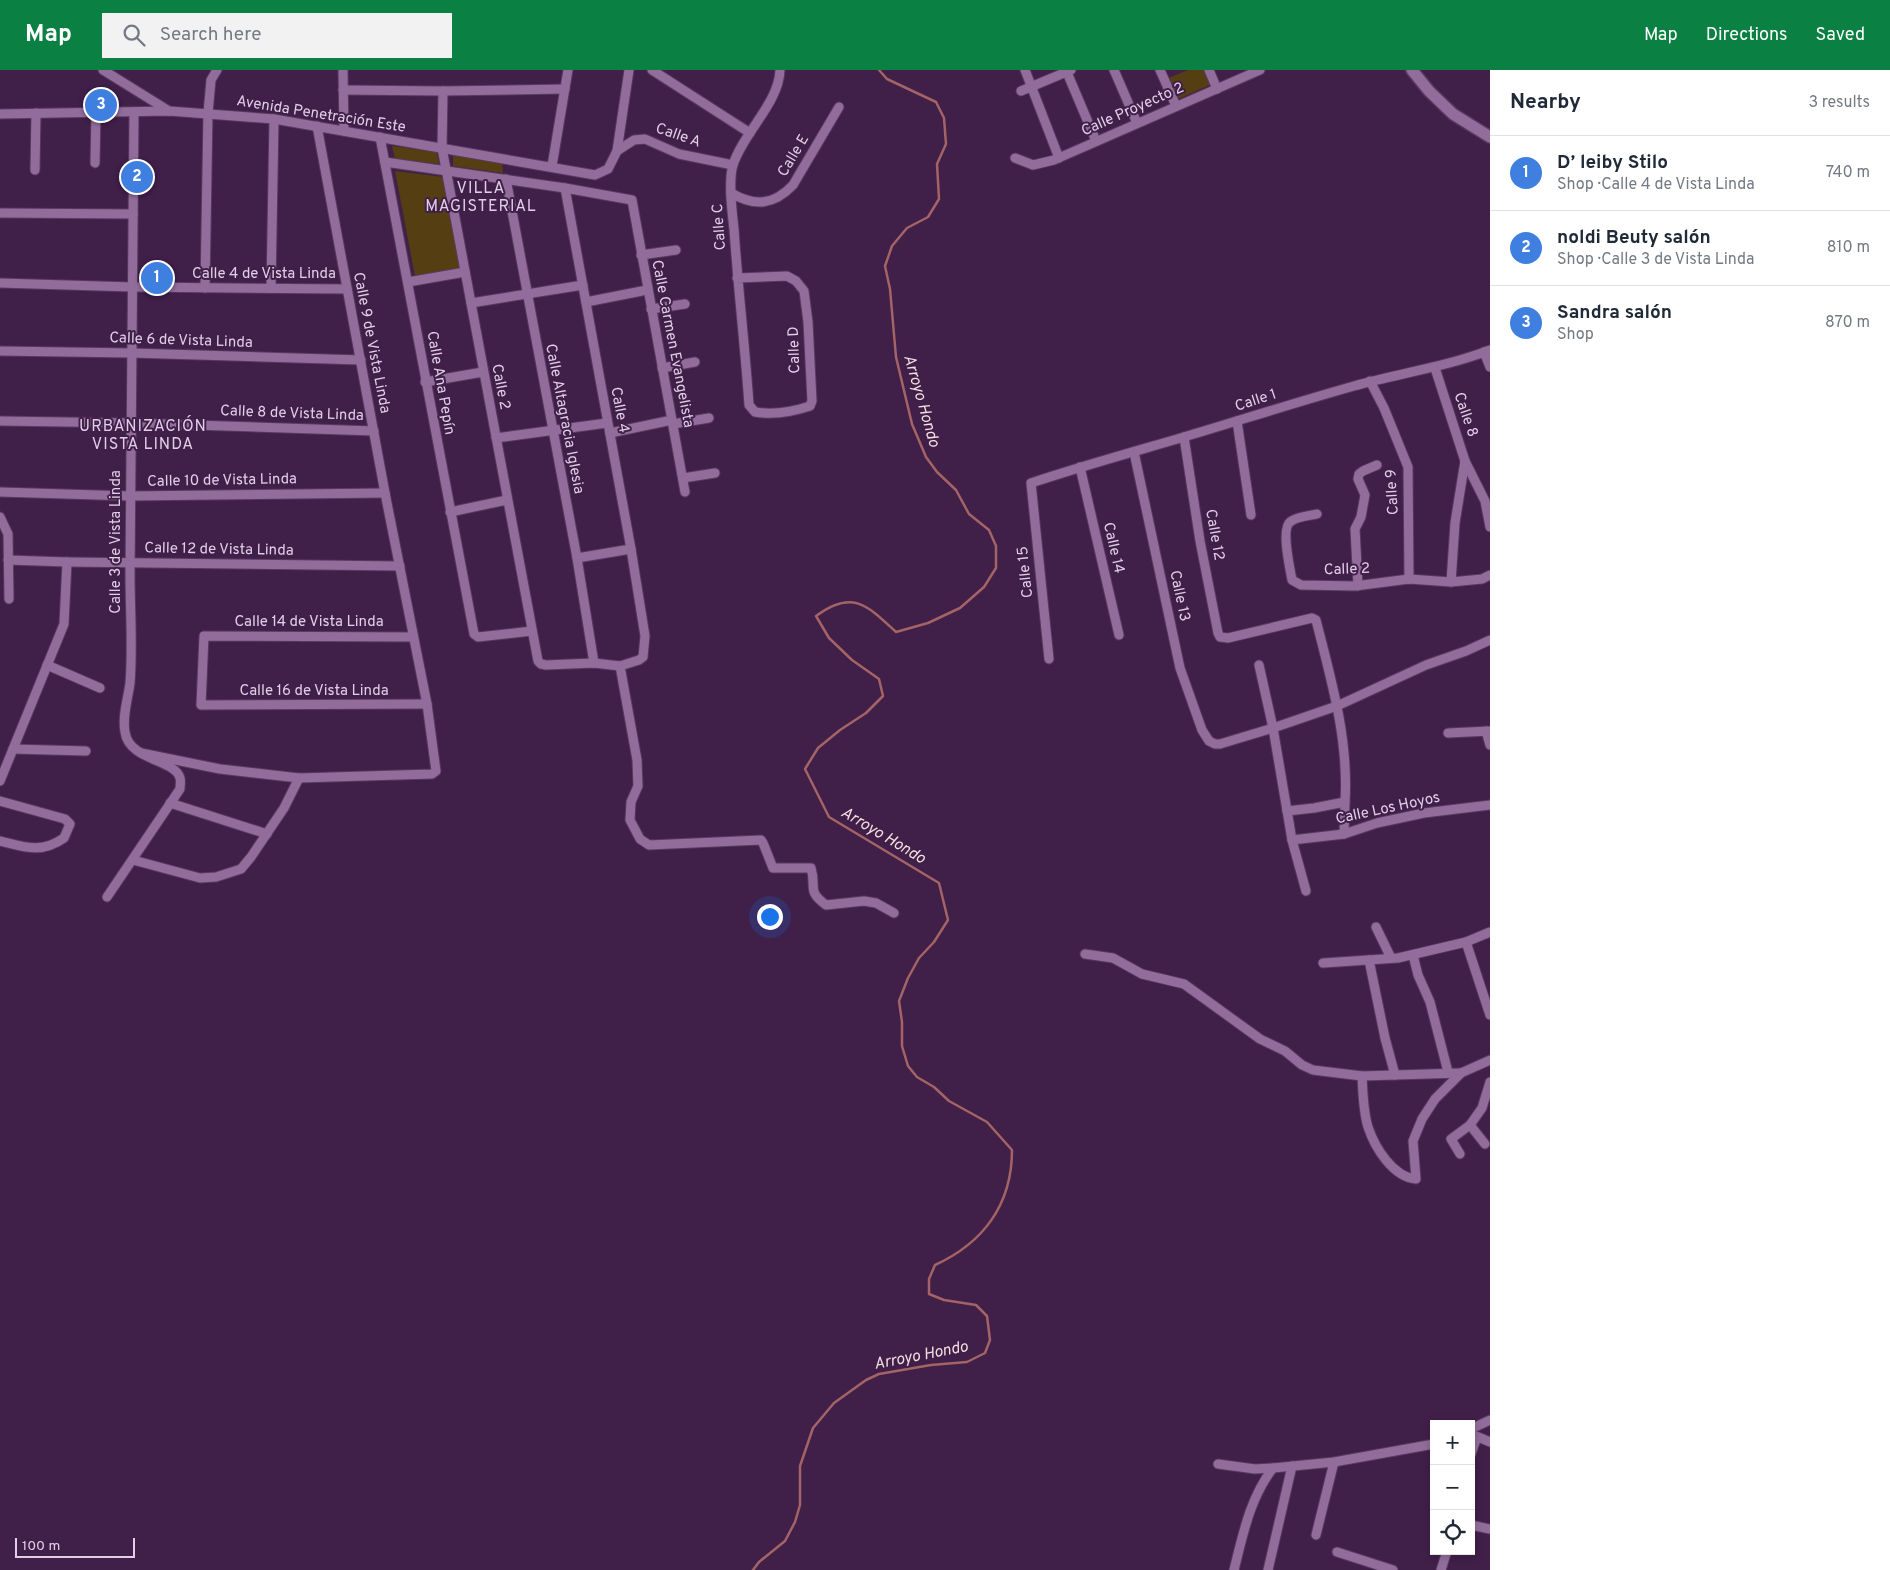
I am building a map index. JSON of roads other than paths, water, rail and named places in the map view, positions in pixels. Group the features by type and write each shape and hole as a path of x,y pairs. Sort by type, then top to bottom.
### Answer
{"street":[{"path":"103,70 169,111"},
{"path":"205,288 208,113 211,80 217,70"},
{"path":"343,70 344,130"},
{"path":"552,166 568,70"},
{"path":"617,151 630,70"},
{"path":"652,70 750,133"},
{"name":"Calle C","path":"749,395 737,278 731,193 733,165 750,133 776,92 780,70"},
{"path":"1025,70 1059,158"},
{"path":"1114,70 1137,123"},
{"path":"1160,70 1176,106"},
{"path":"1209,70 1217,89"},
{"path":"1412,70 1429,91 1453,114 1490,137"},
{"path":"1021,91 1068,71 1096,141"},
{"name":"Calle Proyecto 2","path":"1015,158 1033,165 1059,158 1254,71"},
{"path":"343,90 565,89"},
{"name":"Calle 2","path":"443,91 442,148 538,661 541,664 594,663"},
{"name":"Calle E","path":"731,193 746,200 758,202 777,199 784,194 794,185 839,107"},
{"name":"Avenida Penetración Este","path":"0,114 169,111 274,119 595,175 608,169 617,151"},
{"name":"Calle 3 de Vista Linda","path":"134,112 130,683 124,732 133,748 178,774 181,779 180,789 170,803"},
{"path":"35,170 36,113"},
{"path":"95,163 96,113"},
{"path":"272,288 274,119"},
{"name":"Calle 9 de Vista Linda","path":"299,778 432,774 436,771 427,704 385,493 317,126"},
{"name":"Calle Ana Pepín","path":"380,138 474,634 478,637 532,631"},
{"name":"Calle A","path":"617,151 634,140 645,139 679,154 733,165"},
{"path":"385,162 565,188"},
{"name":"Calle Altagracia Iglesia","path":"506,180 577,558 594,663"},
{"name":"Calle Carmen Evangelista","path":"565,188 632,200 685,492"},
{"name":"Calle 4","path":"565,188 646,636 643,657 620,666"},
{"path":"0,213 133,214"},
{"path":"641,255 676,250"},
{"path":"408,282 465,272"},
{"name":"Calle D","path":"737,278 787,276 796,281 804,291 808,322 812,400 810,406 767,414 755,412 750,404 749,395"},
{"name":"Calle 4 de Vista Linda","path":"0,283 132,287 347,288"},
{"path":"471,303 582,285"},
{"path":"586,302 647,290"},
{"path":"651,309 685,304"},
{"name":"Calle 6 de Vista Linda","path":"0,351 361,360"},
{"path":"1487,351 1490,367"},
{"name":"Calle 1","path":"1031,483 1370,381 1435,368 1487,351"},
{"path":"662,368 695,362"},
{"name":"Calle 8","path":"1435,368 1465,461 1485,501 1490,526"},
{"path":"425,382 483,372"},
{"name":"Calle 9","path":"1370,381 1384,408 1408,467 1409,579"},
{"path":"610,433 709,418"},
{"name":"Calle 8 de Vista Linda","path":"0,420 374,431"},
{"path":"1237,421 1251,515"},
{"path":"496,438 607,423"},
{"name":"Calle 12","path":"1184,437 1200,541 1220,637 1228,638 1314,618 1337,706"},
{"name":"Calle 13","path":"1134,452 1180,668 1202,730 1208,741 1220,744 1273,728"},
{"path":"1450,582 1455,523 1465,461"},
{"path":"1358,586 1355,529 1361,517 1365,495 1358,479 1359,474 1363,471 1377,465"},
{"name":"Calle 14","path":"1080,467 1119,635"},
{"path":"683,478 715,473"},
{"name":"Calle 15","path":"1031,483 1049,659"},
{"name":"Calle 10 de Vista Linda","path":"0,492 130,496 385,493"},
{"path":"450,512 507,500"},
{"name":"Calle 2","path":"1317,514 1297,518 1287,526 1288,555 1292,580 1301,585 1358,586 1409,579 1450,582 1482,579 1490,574"},
{"path":"0,517 8,534 9,600"},
{"path":"577,558 631,549"},
{"name":"Calle 12 de Vista Linda","path":"8,560 400,566"},
{"path":"0,781 64,624 67,562"},
{"name":"Calle 14 de Vista Linda","path":"200,705 204,636 413,637"},
{"path":"1273,728 1337,706 1426,664 1490,640"},
{"path":"594,663 620,666 637,766 638,786 631,802 630,820 640,839 649,845 761,840 773,868 811,868 813,892 826,905 870,902 876,903 894,913"},
{"path":"1260,664 1292,840 1306,891"},
{"path":"47,665 100,688"},
{"name":"Calle 16 de Vista Linda","path":"200,705 427,704"},
{"path":"1337,706 1344,762 1344,834"},
{"path":"1448,733 1488,731 1490,745"},
{"path":"13,749 86,750"},
{"path":"133,860 200,878 216,877 241,869 251,858 284,808 299,778 220,769 141,753"},
{"path":"0,801 65,819 70,824 67,834 61,840 36,849 0,841"},
{"path":"1287,810 1314,808 1345,802"},
{"path":"107,897 170,803 267,834"},
{"name":"Calle Los Hoyos","path":"1292,840 1344,834 1405,816 1490,806"},
{"path":"1376,927 1391,958"},
{"path":"1324,963 1413,955 1466,942 1490,932"},
{"path":"1466,942 1485,986 1490,1014"},
{"path":"1085,954 1113,958 1142,974 1184,984 1260,1039 1286,1051 1302,1065 1320,1071 1362,1076 1461,1072 1490,1060"},
{"path":"1413,955 1418,975 1430,1002 1448,1072"},
{"path":"1369,960 1394,1075"},
{"path":"1362,1076 1368,1126 1377,1147 1391,1166 1407,1178 1416,1179 1413,1141 1422,1119 1435,1099 1461,1072"},
{"path":"1460,1154 1451,1139 1470,1125 1482,1108 1490,1082"},
{"path":"1470,1125 1485,1144"},
{"path":"1475,1431 1490,1420"},
{"path":"1475,1434 1490,1442"},
{"path":"1218,1464 1255,1469 1273,1468 1334,1462 1430,1445"},
{"path":"1316,1535 1334,1462"},
{"path":"1268,1570 1292,1466"},
{"path":"1234,1570 1247,1518 1273,1468"},
{"path":"1475,1526 1490,1529"},
{"path":"1337,1552 1393,1570"},
{"path":"1441,1570 1446,1555"}],"waterway":[{"name":"Arroyo Hondo","path":"753,1570 759,1562 785,1541 795,1522 800,1505 800,1466 813,1428 834,1403 866,1380 879,1374 931,1365 967,1362 985,1353 990,1340 987,1316 976,1305 944,1300 929,1294 929,1279 935,1265 967,1245 992,1220 1007,1188 1011,1170 1012,1150 987,1122 949,1101 934,1087 917,1077 908,1066 902,1046 902,1022 899,1001 908,978 919,958 934,942 948,920 939,883 829,817 805,769 818,748 840,730 866,713 883,696 879,679 852,660 829,638 816,616 840,603 849,602 867,608 896,632 928,623 960,608 984,587 996,568 996,546 989,530 969,514 956,490 937,472 926,457 912,424 896,357 890,289 885,266 892,246 907,228 928,217 939,199 937,164 946,144 944,118 936,102 887,79 879,70"}],"place":[{"name":"Sandra salón","path":"101,105"},
{"name":"noldi Beuty salón","path":"137,177"},
{"name":"D’ leiby Stilo","path":"157,278"}],"district":[{"name":"VILLA MAGISTERIAL","path":"481,198"},
{"name":"URBANIZACIÓN VISTA LINDA","path":"143,436"}]}
